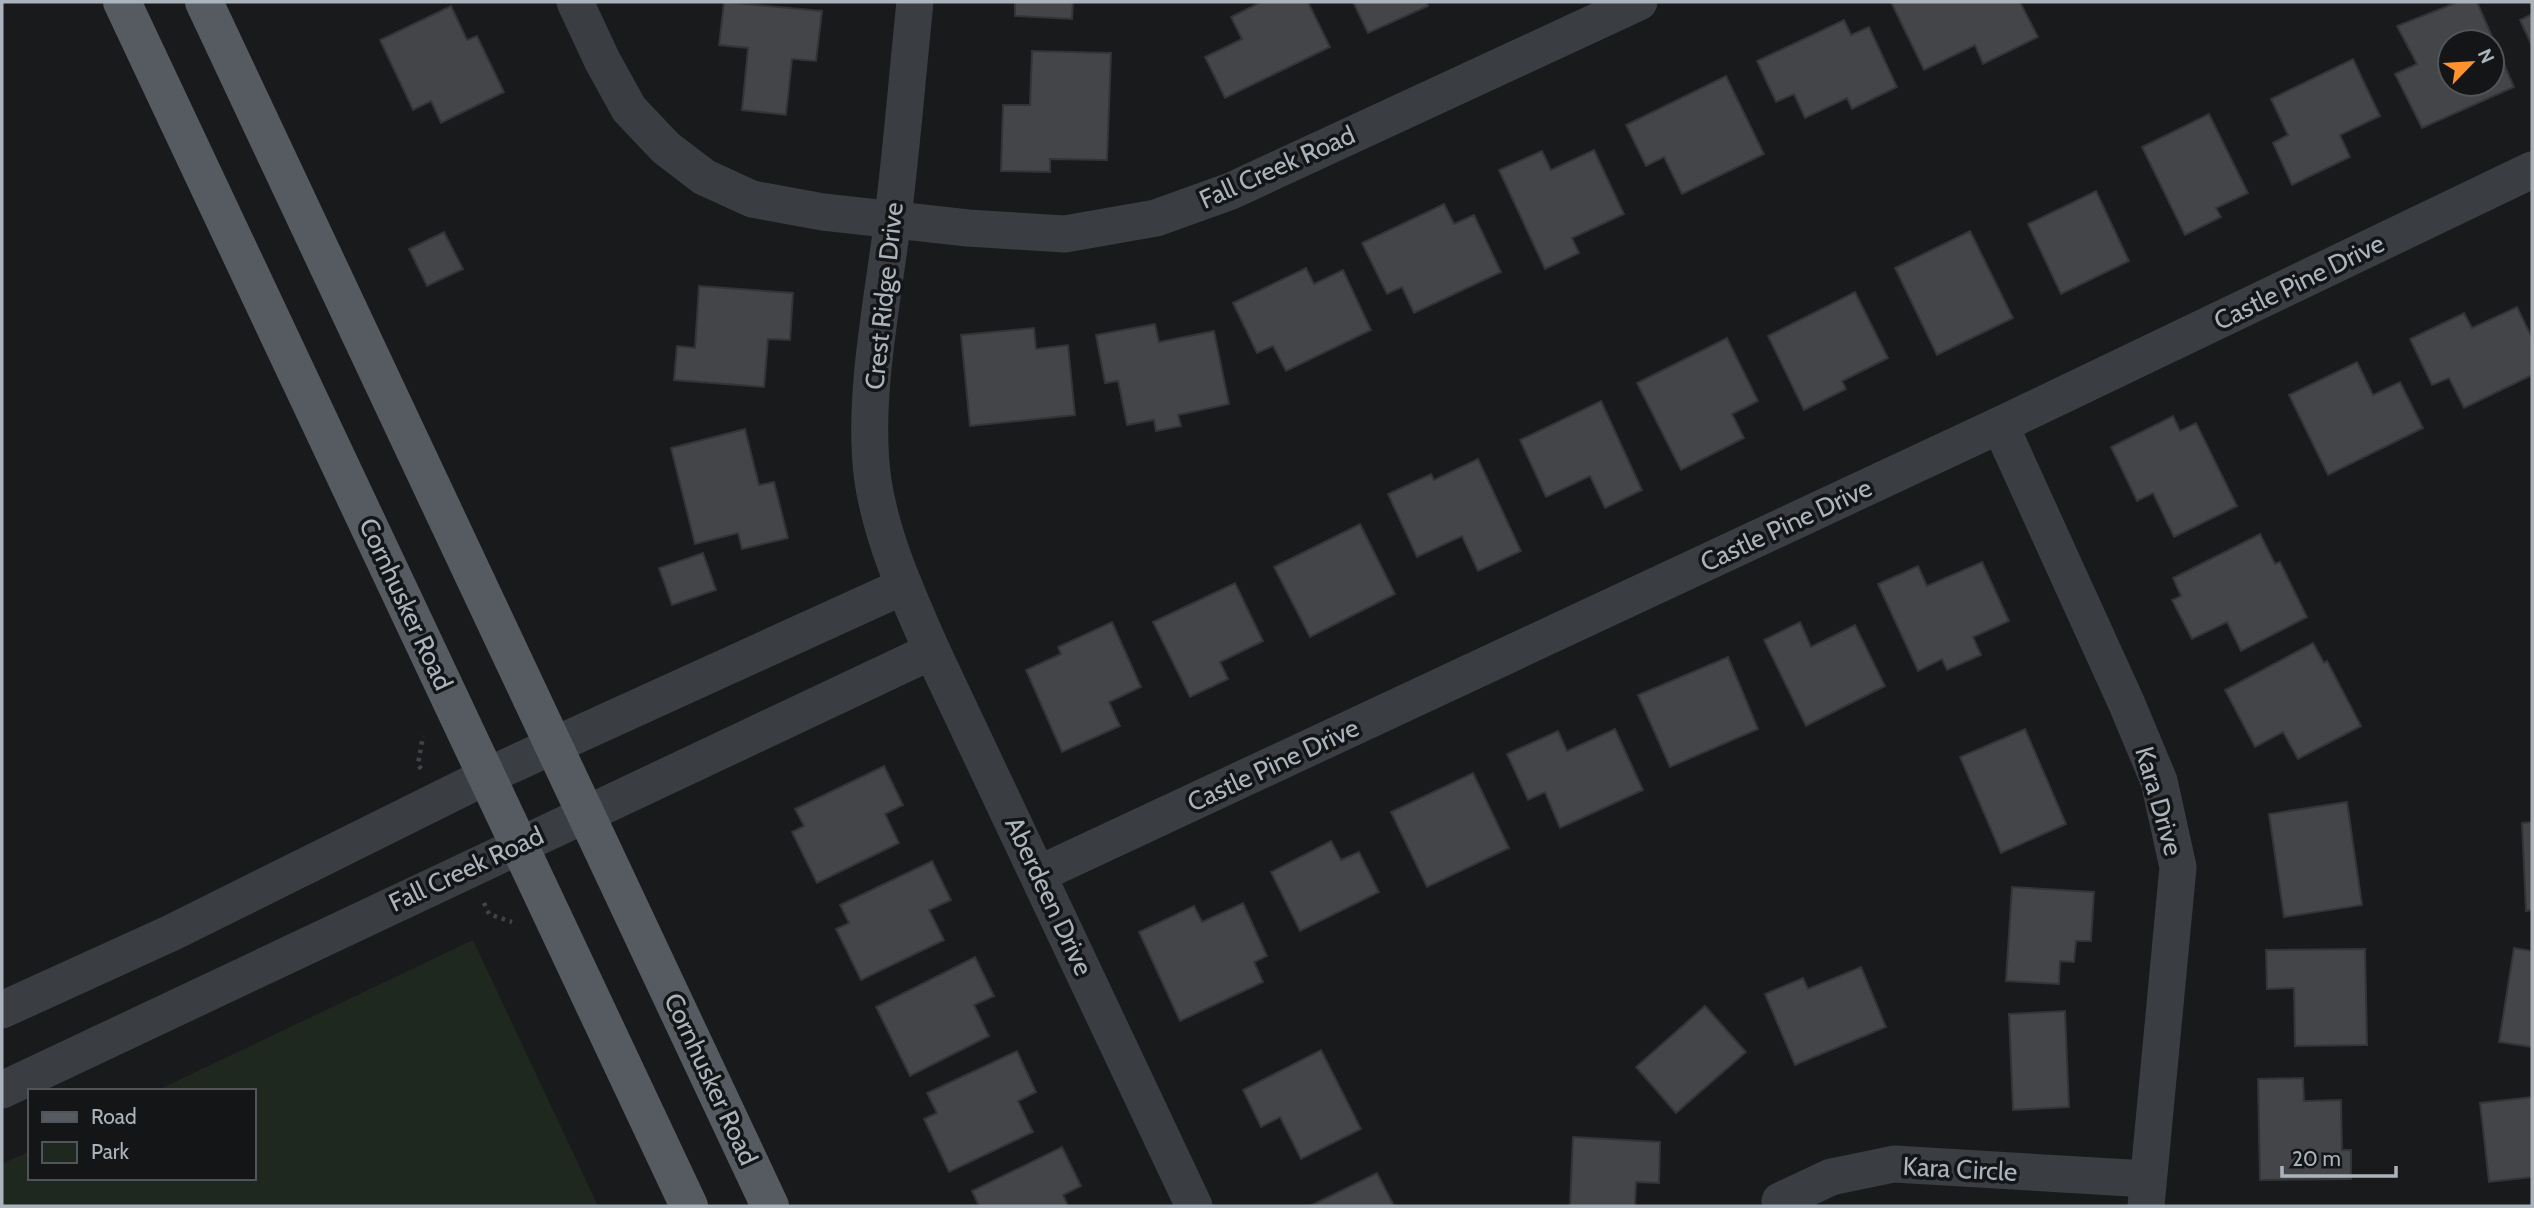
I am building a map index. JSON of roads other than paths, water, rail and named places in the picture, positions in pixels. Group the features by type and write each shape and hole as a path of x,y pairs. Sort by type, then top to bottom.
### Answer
{"main road":[{"name":"Cornhusker Road","path":"122,2 689,1206"},
{"name":"Cornhusker Road","path":"204,2 770,1206"}],"street":[{"path":"575,2 629,109 666,148 704,177 752,199 823,212 892,220"},
{"name":"Crest Ridge Drive","path":"904,586 886,536 873,482 869,438 877,334 915,2"},
{"name":"Fall Creek Road","path":"892,220 1065,234 1156,218 1231,191 1639,2"},
{"name":"Castle Pine Drive","path":"1039,874 2000,425 2532,170"},
{"name":"Kara Drive","path":"2000,425 2159,781 2178,867 2146,1192"},
{"path":"2,1010 171,933 487,776 904,586"},
{"name":"Aberdeen Drive","path":"904,586 932,651 1194,1206"},
{"name":"Fall Creek Road","path":"2,1090 932,651"},
{"name":"Kara Circle","path":"1780,1201 1830,1177 1894,1164 2146,1192"}]}
